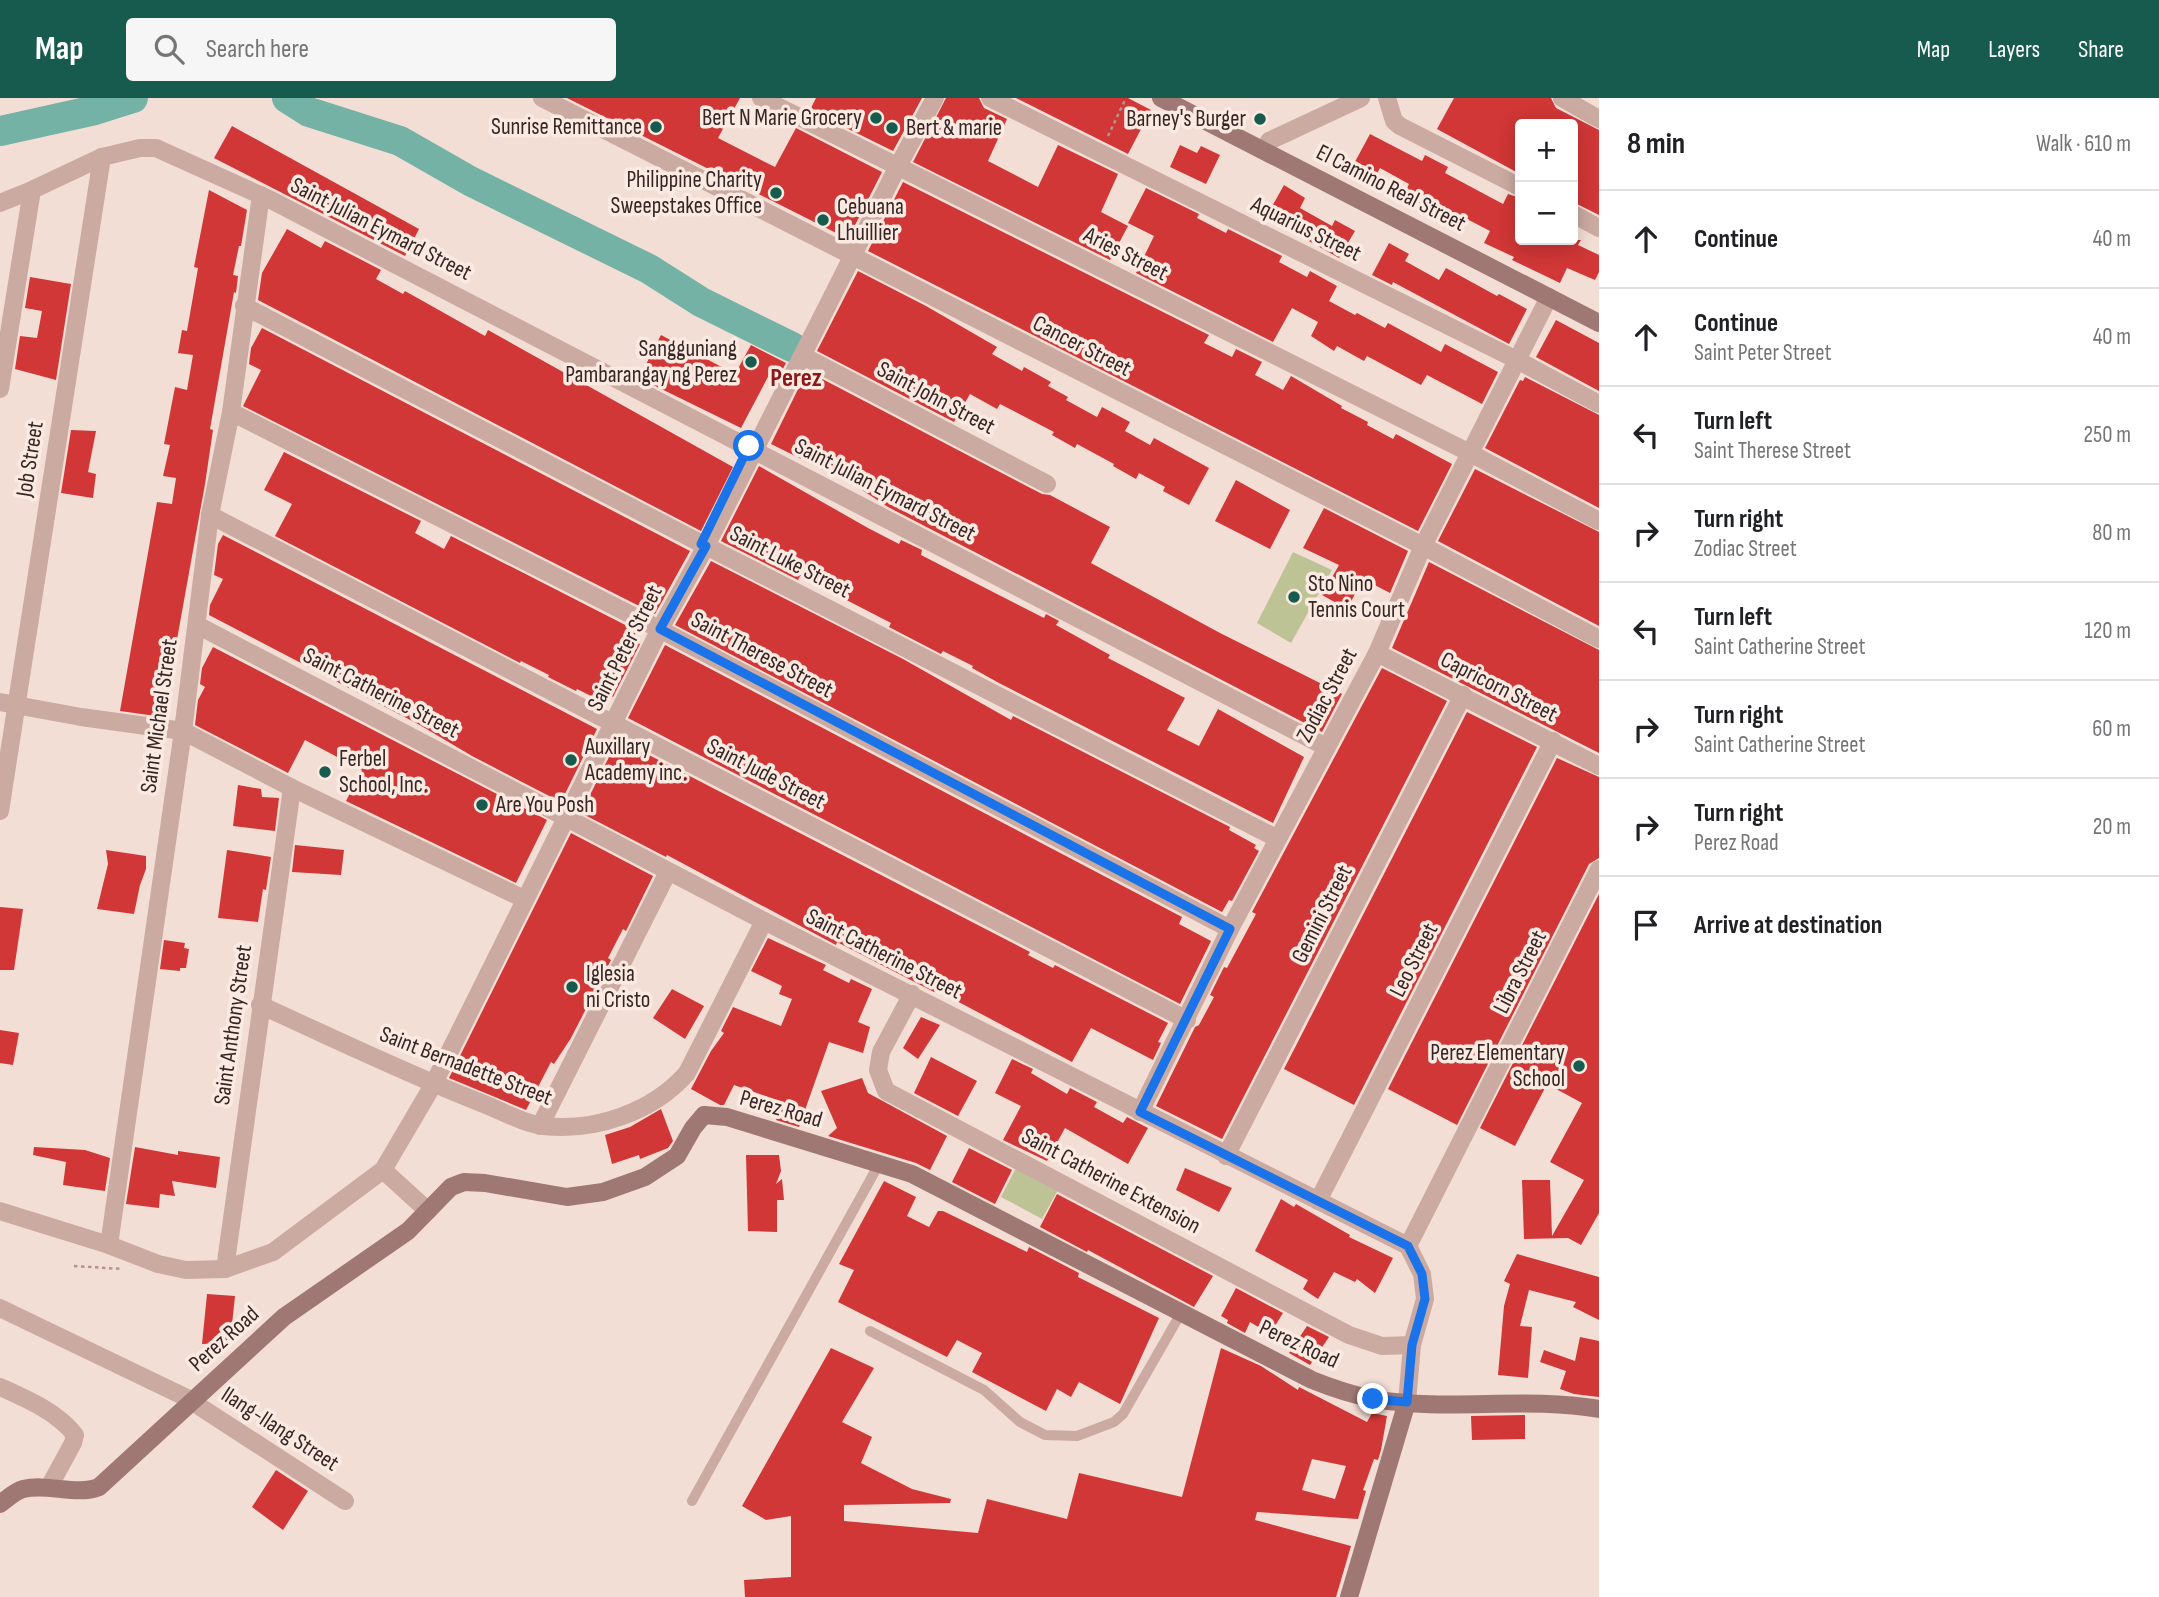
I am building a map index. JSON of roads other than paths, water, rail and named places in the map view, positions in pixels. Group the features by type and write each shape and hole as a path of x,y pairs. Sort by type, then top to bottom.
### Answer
{"street":[{"name":"Cancer Street","path":"542,98 1423,546 1599,639"},
{"name":"Aries Street","path":"761,98 1468,452 1599,521"},
{"name":"Saint Peter Street","path":"0,1211 109,1245 159,1264 186,1270 225,1269 273,1252 383,1170 433,1084 660,629 706,546 935,98"},
{"name":"Aquarius Street","path":"990,98 1517,360 1599,404"},
{"name":"El Camino Real Street","path":"1161,98 1599,323"},
{"path":"1265,151 1269,141 1362,98"},
{"path":"1387,98 1394,121 1400,126 1515,184"},
{"path":"1562,98 1599,118"},
{"name":"Saint Julian Eymard Street","path":"0,203 102,157 128,149 156,148 261,195 1326,747"},
{"name":"Job Street","path":"0,811 8,703 102,157"},
{"path":"0,389 32,190"},
{"name":"Saint Michael Street","path":"109,1245 183,731 210,515 231,412 261,195"},
{"path":"1578,217 1599,228"},
{"name":"Zodiac Street","path":"1140,1112 1230,929 1377,653 1423,546 1468,452 1549,297"},
{"name":"Saint Luke Street","path":"244,306 1278,839"},
{"name":"Saint John Street","path":"803,356 1047,484"},
{"name":"Saint Therese Street","path":"231,412 660,629 1230,929"},
{"name":"Saint Jude Street","path":"210,515 1187,1020"},
{"name":"Saint Catherine Street","path":"197,625 668,872 1408,1246"},
{"name":"Capricorn Street","path":"1377,653 1599,766"},
{"name":"Gemini Street","path":"1226,1156 1463,695"},
{"path":"8,703 81,717 183,731 292,788 524,899"},
{"name":"Leo Street","path":"1318,1201 1553,741"},
{"name":"Saint Anthony Street","path":"225,1269 292,788"},
{"name":"Libra Street","path":"1408,1246 1599,869"},
{"path":"540,1126 668,872"},
{"name":"Saint Bernadette Street","path":"260,1005 433,1084 540,1126 574,1128 640,1110 674,1088 687,1073 764,921"},
{"name":"Saint Catherine Extension","path":"912,994 881,1052 878,1070 886,1091 1349,1335 1382,1346 1412,1345"},
{"name":"Perez Road","path":"0,1504 21,1490 49,1487 89,1491 99,1487 284,1317 408,1231 451,1187 464,1182 485,1183 567,1197 603,1192 645,1177 677,1156 704,1115 727,1118 912,1174 1312,1380 1343,1392 1373,1399 1407,1402 1553,1404 1599,1409"},
{"path":"383,1170 428,1211"},
{"path":"1349,1597 1407,1402 1412,1345 1425,1299 1422,1274 1408,1246"},
{"name":"Ilang-Ilang Street","path":"0,1308 191,1401 345,1500"},
{"path":"0,1387 33,1402 68,1426 75,1435 49,1487"}],"lane":[{"path":"692,1501 878,1164"},
{"path":"870,1331 984,1390 1020,1422 1045,1435 1077,1436 1114,1422 1123,1414 1181,1313"}],"waterway":[{"path":"0,131 95,110 133,98"},
{"path":"287,98 309,112 400,141 470,181 649,269 701,302 792,347"}],"place":[{"name":"Bert N Marie Grocery","path":"876,118"},
{"name":"Barney's Burger","path":"1260,119"},
{"name":"Sunrise Remittance","path":"656,127"},
{"name":"Bert & marie","path":"892,128"},
{"name":"Philippine Charity Sweepstakes Office","path":"776,193"},
{"name":"Cebuana Lhuillier","path":"823,220"},
{"name":"Sangguniang Pambarangay ng Perez","path":"751,362"},
{"name":"Sto Nino Tennis Court","path":"1294,597"},
{"name":"Auxillary Academy inc.","path":"571,760"},
{"name":"Ferbel School, Inc.","path":"325,772"},
{"name":"Are You Posh","path":"482,805"},
{"name":"Iglesia ni Cristo","path":"572,987"},
{"name":"Perez Elementary School","path":"1579,1066"}],"district":[{"name":"Perez","path":"796,378"}]}
